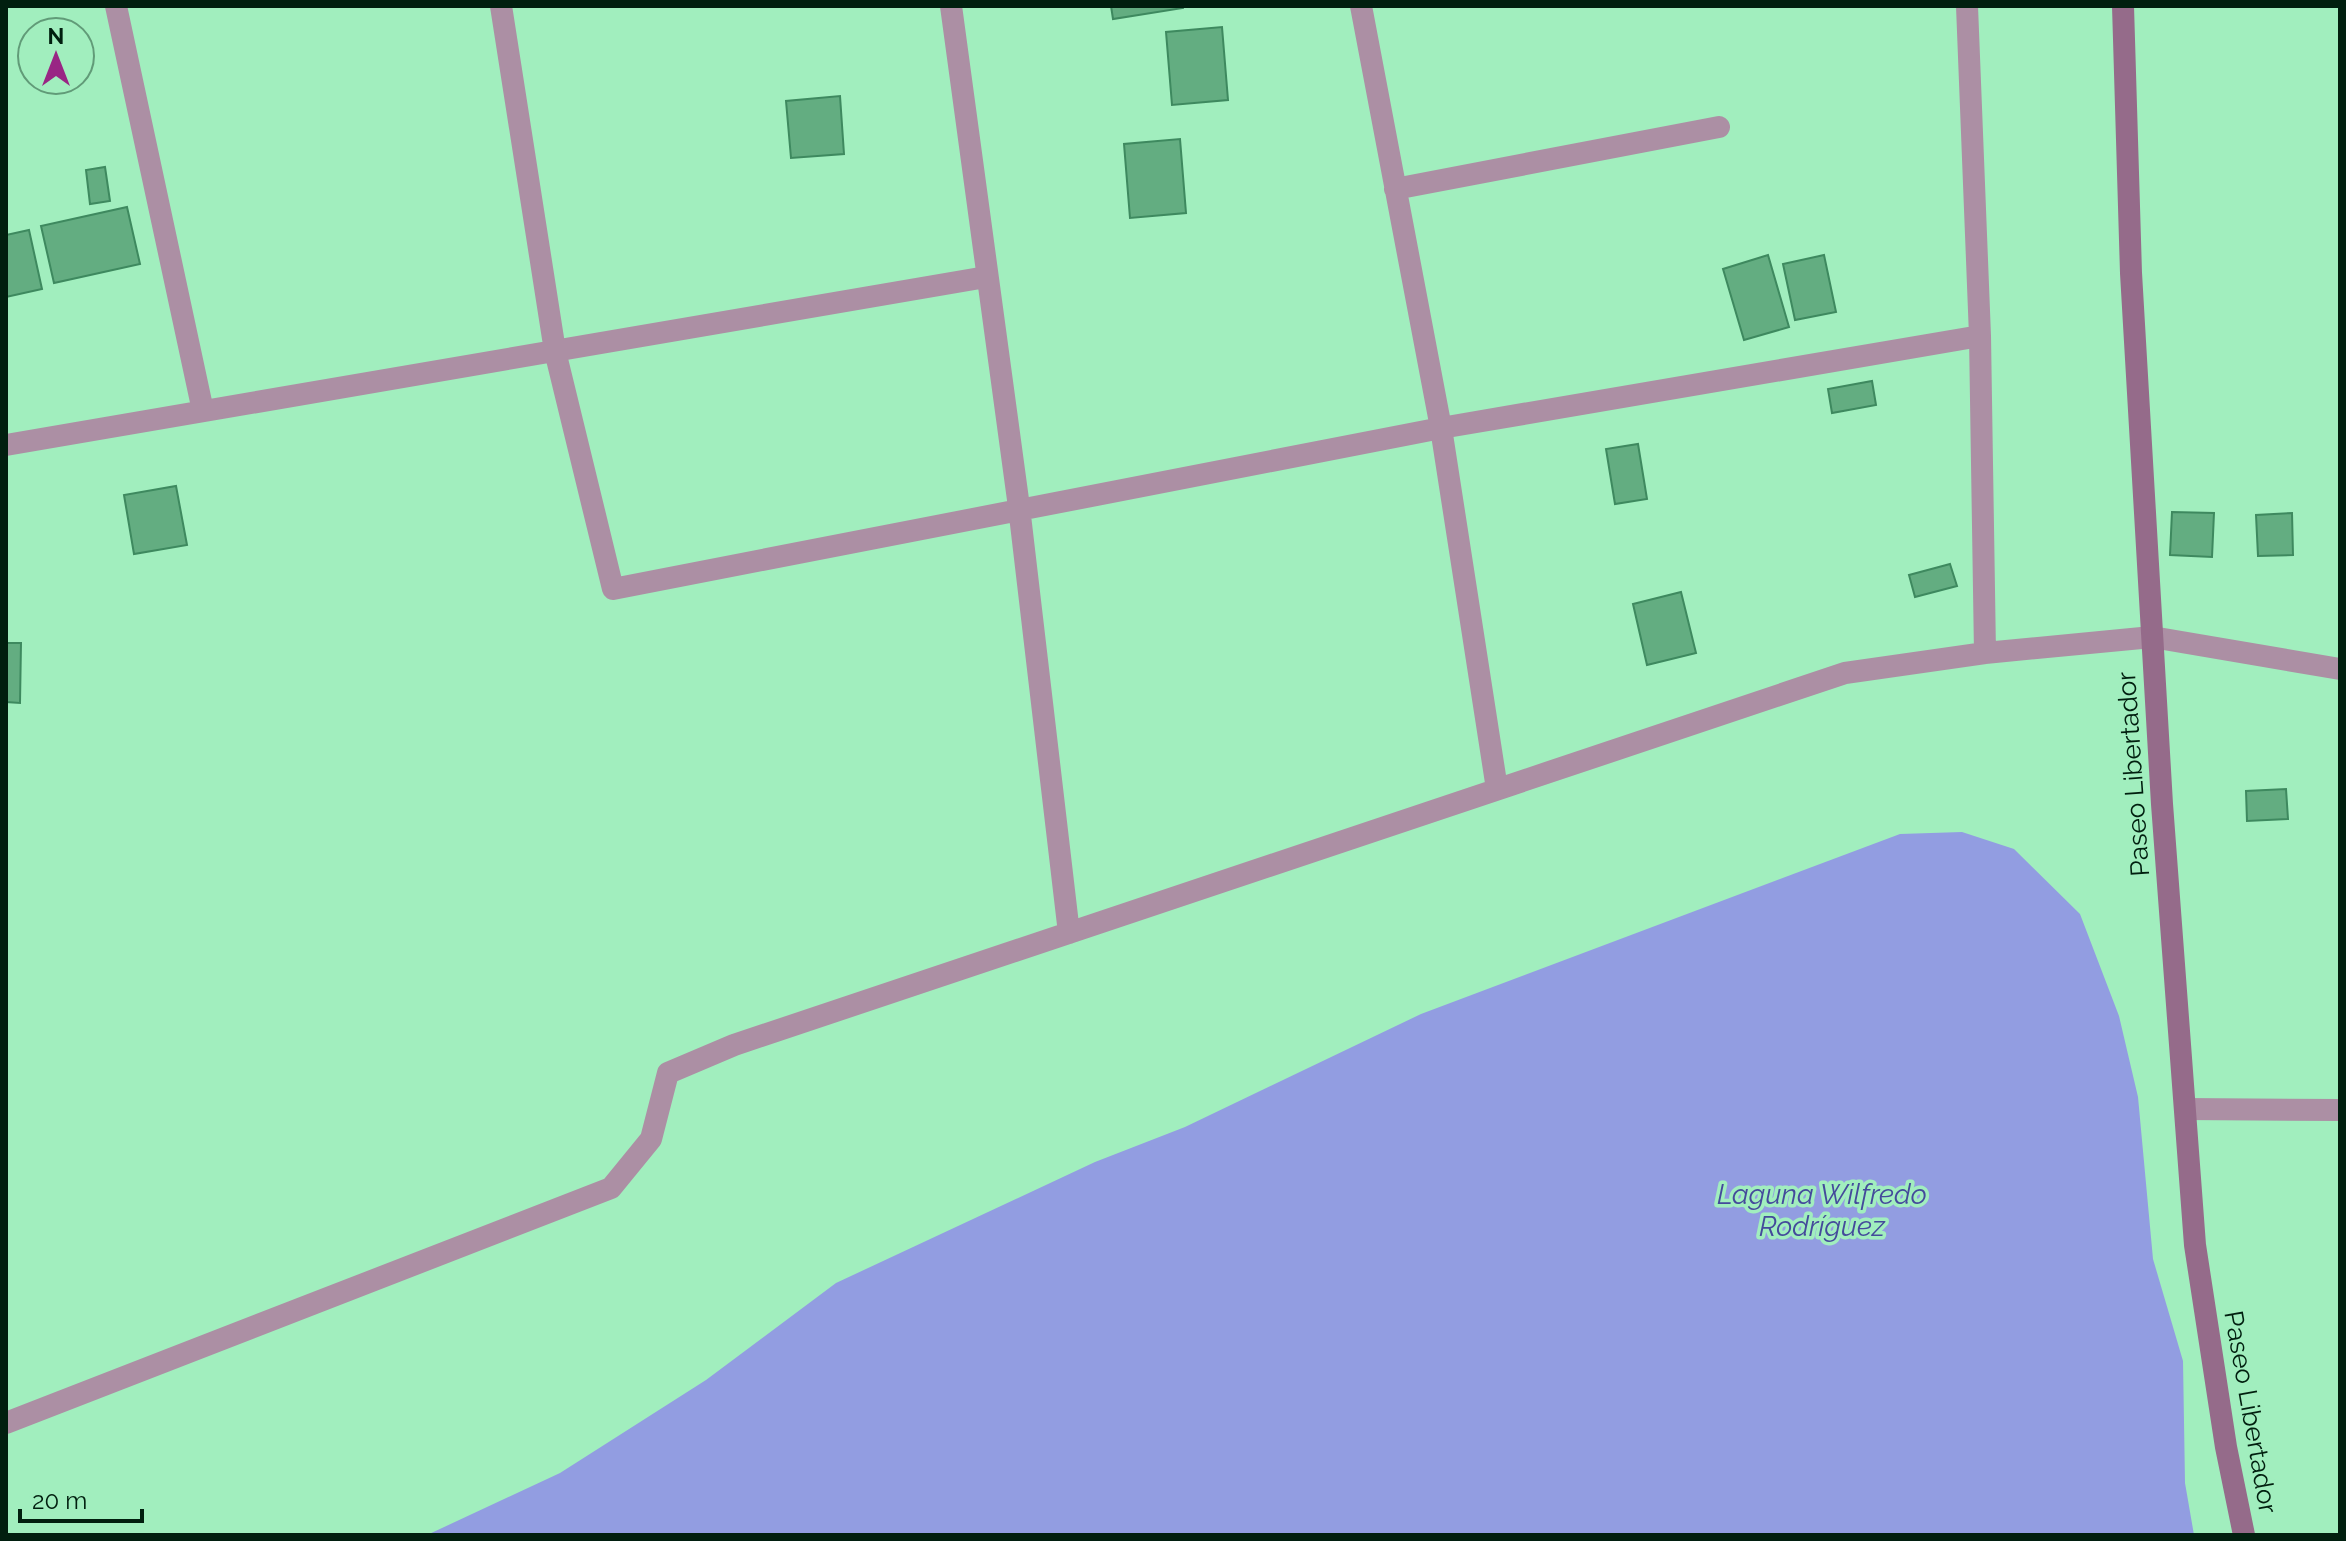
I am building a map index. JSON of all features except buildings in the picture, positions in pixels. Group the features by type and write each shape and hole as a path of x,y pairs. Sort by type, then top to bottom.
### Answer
{"main road":[{"name":"Paseo Libertador","path":"2123,6 2131,273 2152,637 2195,1245 2226,1447 2244,1535"}],"street":[{"path":"116,6 203,411"},
{"path":"501,6 555,351 613,589 1019,507 1441,428 1980,336"},
{"path":"951,6 1019,507 1069,933"},
{"path":"1361,6 1441,428 1497,789"},
{"path":"1967,6 1980,336 1985,653"},
{"path":"1395,189 1719,127"},
{"path":"6,445 986,277"},
{"path":"6,1423 611,1188 651,1139 668,1073 734,1045 1845,673 1985,653 2152,637 2340,669"},
{"path":"2185,1109 2340,1110"}],"water":[{"name":"Laguna Wilfredo Rodríguez","path":"1962,832 2014,849 2080,914 2119,1016 2138,1097 2153,1259 2183,1361 2185,1483 2194,1535 427,1535 560,1473 706,1380 836,1283 1095,1162 1185,1127 1421,1014 1900,834"}]}
